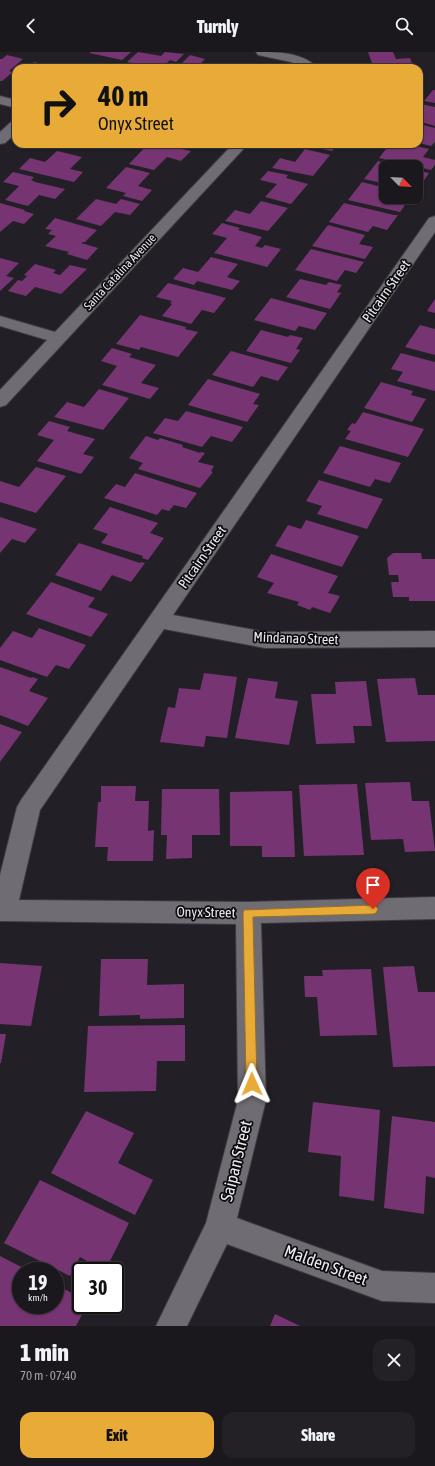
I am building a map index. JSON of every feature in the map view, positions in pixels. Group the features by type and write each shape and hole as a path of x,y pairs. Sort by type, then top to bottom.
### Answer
{"street":[{"path":"263,52 299,60 306,64"},
{"path":"0,100 12,103"},
{"path":"0,140 12,129"},
{"name":"Santa Catalina Avenue","path":"0,401 237,148"},
{"name":"Pitcairn Street","path":"2,910 29,807 435,221"},
{"path":"0,321 58,338"},
{"name":"Mindanao Street","path":"158,620 265,640 435,639"},
{"name":"Onyx Street","path":"2,910 248,913 435,908"},
{"name":"Saipan Street","path":"171,1326 220,1227 252,1100 248,913"},
{"name":"Malden Street","path":"220,1227 382,1286 435,1288"}],"building":[{"path":"131,52 122,60 89,53"},
{"path":"138,52 161,56 165,52 184,54 176,62 170,60 166,64 136,64 127,62"},
{"path":"368,52 393,52 396,59 410,58 412,64 358,63 372,63"},
{"path":"7,55 23,59 17,64 12,64 12,68 9,71 12,73 0,81 0,59"},
{"path":"190,55 205,59 200,64 181,64"},
{"path":"34,62 43,64 32,64"},
{"path":"433,90 435,90 435,103 424,101"},
{"path":"423,104 435,107 435,126 423,123"},
{"path":"423,125 435,128 435,142 431,146 423,144"},
{"path":"144,148 178,148 191,151 181,161 167,157 154,170 129,164"},
{"path":"318,148 335,148 332,151"},
{"path":"387,148 423,148 429,149 423,157 435,160 435,165 431,170 423,168 423,160 388,160 379,158"},
{"path":"305,149 330,155 313,176 272,168 280,158 295,162"},
{"path":"57,151 82,157 70,169 83,172 74,182 19,169 30,158 45,162"},
{"path":"378,161 379,161 379,182 364,179"},
{"path":"126,167 150,173 138,186 152,190 142,201 123,196 126,193 106,188"},
{"path":"268,171 288,175 286,178 308,184 291,204 265,197 277,184 260,180"},
{"path":"13,172 34,177 31,180 35,182 65,189 55,199 39,195 28,206 5,200 19,186 3,182"},
{"path":"423,172 429,173 423,182"},
{"path":"362,182 379,186 379,204 406,204 400,212 348,200"},
{"path":"96,199 116,204 121,199 140,204 130,215 115,212 101,226 76,219"},
{"path":"261,201 288,208 268,231 225,221 235,210 250,214"},
{"path":"0,203 34,214 24,224 13,221 0,232"},
{"path":"344,203 398,215 387,230 373,226 368,232 329,222"},
{"path":"55,218 97,230 85,242 81,243 98,248 87,260 67,254 69,252 45,246 56,236 48,234 52,230 45,229"},
{"path":"222,223 240,228 238,230 262,237 255,246 262,248 265,245 281,249 267,267 214,253 227,238 212,234"},
{"path":"328,225 365,235 359,244 373,247 365,259 312,246"},
{"path":"311,249 364,262 356,273 345,270 337,281 295,270"},
{"path":"211,257 238,264 227,277 240,281 232,290 197,281 194,285 173,279 183,268 198,272"},
{"path":"0,258 19,263 6,276 14,278 0,291"},
{"path":"35,264 56,270 53,273 60,275 70,265 87,269 61,294 35,287 26,296 8,291 18,280 22,281 27,276 24,275"},
{"path":"300,279 326,285 329,282 342,285 337,292 341,293 330,309 286,297"},
{"path":"168,283 226,298 214,313 202,310 191,324 162,316 172,304 170,303 172,301 156,297"},
{"path":"271,298 327,313 315,330 299,326 295,331 254,320"},
{"path":"435,299 435,313 427,311"},
{"path":"140,315 186,327 185,329 198,332 178,357 141,347 139,350 116,344"},
{"path":"420,325 435,329 435,355 405,347"},
{"path":"261,330 288,337 290,335 303,338 296,349 300,350 291,363 246,351"},
{"path":"112,348 132,354 129,357 156,365 141,383 159,388 150,399 102,385 117,366 101,361"},
{"path":"231,351 288,367 278,381 261,376 253,387 212,375"},
{"path":"401,353 435,362 435,391 397,381 403,372 391,369"},
{"path":"208,379 260,394 253,404 259,405 247,422 188,405"},
{"path":"381,382 413,391 411,395 426,399 412,422 364,408"},
{"path":"99,389 129,398 103,430 54,417 67,402 84,407"},
{"path":"186,411 243,427 232,442 211,436 202,447 153,433 165,418 178,421"},
{"path":"363,412 424,429 408,457 345,439 351,431 347,430 352,423 355,424"},
{"path":"49,421 70,427 67,431 95,439 83,454 94,457 81,474 37,461 54,440 37,435"},
{"path":"146,436 158,440 160,438 183,445 182,447 200,453 205,453 198,462 214,466 211,471 213,472 200,488 138,469 143,463 129,458"},
{"path":"340,446 401,463 390,483 375,479 370,487 323,473"},
{"path":"36,467 66,476 36,513 0,502 0,481 19,487"},
{"path":"135,473 197,493 186,508 174,505 169,511 162,509 157,515 104,498 116,484 125,487"},
{"path":"319,480 383,499 367,529 317,514 322,506 306,501"},
{"path":"110,507 158,523 150,533 164,538 148,560 142,558 143,556 101,543 108,534 93,529"},
{"path":"0,517 37,529 25,543 12,539 0,553"},
{"path":"306,520 359,536 342,567 275,546 288,525 301,529"},
{"path":"79,543 140,563 145,563 131,582 112,575 101,591 55,575"},
{"path":"393,553 421,553 422,559 435,559 435,601 409,601 409,597 393,597 391,582 399,582 398,575 389,575 387,558"},
{"path":"271,554 338,576 328,593 340,596 330,613 312,607 310,610 297,605 299,602 267,593 274,583 257,577"},
{"path":"51,582 95,598 88,607 108,614 91,637 26,614"},
{"path":"39,628 86,645 69,669 56,665 47,677 0,660 0,648 13,631 32,638"},
{"path":"0,667 38,679 29,691 48,698 28,726 0,715"},
{"path":"204,673 237,677 227,738 206,736 204,747 160,742 168,707 175,708 179,688 200,690"},
{"path":"248,678 278,682 275,698 298,701 289,745 235,738"},
{"path":"415,678 418,695 435,695 435,741 386,742 377,679"},
{"path":"366,681 372,726 353,726 355,743 316,744 311,694 336,694 335,682"},
{"path":"0,724 22,732 0,762"},
{"path":"410,782 412,801 429,801 435,851 405,852 403,839 371,840 365,783"},
{"path":"357,784 364,855 304,856 299,785"},
{"path":"101,786 136,786 135,801 149,801 148,831 154,830 153,861 107,861 108,847 95,847 98,802 101,802"},
{"path":"162,789 219,789 220,835 192,835 192,858 166,859 167,835 161,835"},
{"path":"292,791 295,857 262,857 262,846 230,846 230,792"},
{"path":"101,959 148,959 147,985 184,984 184,1018 140,1019 140,1015 99,1016"},
{"path":"0,963 42,966 31,1026 0,1024"},
{"path":"414,966 418,992 435,992 435,1066 393,1067 383,967"},
{"path":"371,969 377,1035 320,1036 317,997 305,997 304,976 323,976 322,970"},
{"path":"185,1025 185,1061 157,1061 156,1091 84,1092 88,1026"},
{"path":"0,1034 6,1034 1,1063 0,1063"},
{"path":"313,1102 380,1110 374,1201 339,1196 341,1156 308,1152"},
{"path":"86,1111 134,1133 118,1163 153,1180 135,1215 51,1173"},
{"path":"392,1116 435,1122 435,1178 426,1176 424,1214 384,1208"},
{"path":"40,1180 129,1223 110,1262 89,1262 80,1257 77,1262 72,1262 72,1272 70,1276 64,1273 64,1262 42,1262 4,1243"},
{"path":"0,1256 12,1262 12,1314 64,1314 64,1289 72,1293 72,1314 82,1314 76,1326 0,1326"},
{"path":"275,1314 300,1326 270,1326"}],"route":[{"path":"252,1084 248,913 373,909"}]}
